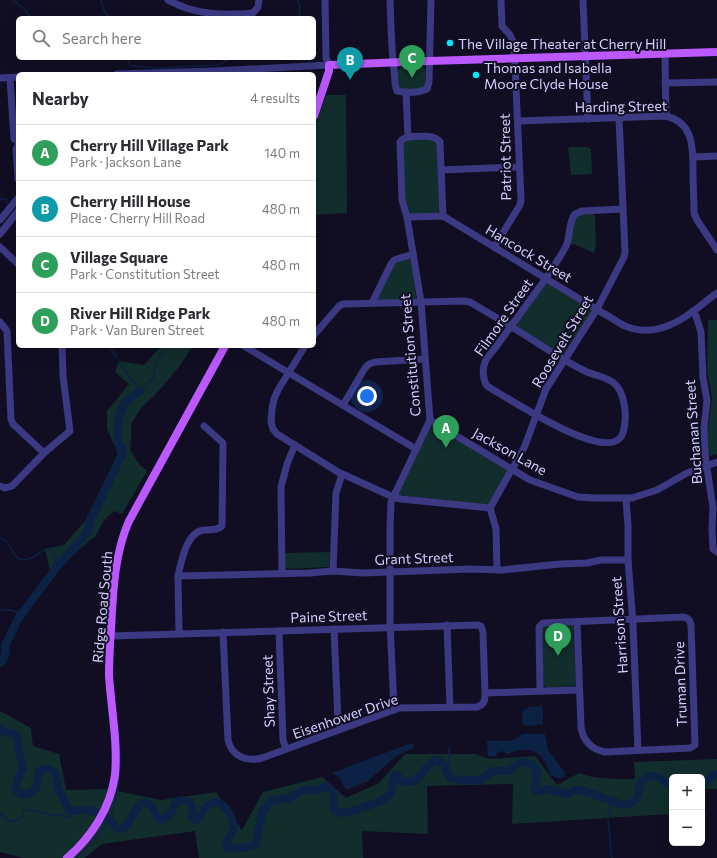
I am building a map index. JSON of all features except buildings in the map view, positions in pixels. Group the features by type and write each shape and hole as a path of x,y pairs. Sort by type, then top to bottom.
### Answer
{"main road":[{"path":"316,110 329,71 329,65 717,52"},
{"name":"Ridge Road South","path":"67,858 81,845 96,826 109,798 115,775 109,673 116,565 125,531 224,348"}],"street":[{"path":"168,0 181,7 194,11 208,14 226,14 253,12 258,7 259,0"},
{"path":"187,72 329,65 326,58 325,0"},
{"path":"390,0 392,62 395,85 397,90 406,92 427,89 429,82 431,0"},
{"name":"Patriot Street","path":"494,247 520,205 521,200 514,43 510,34 502,26 501,0"},
{"path":"583,0 588,119"},
{"path":"665,54 666,116"},
{"path":"0,78 16,77"},
{"path":"10,78 15,113 14,139 16,140"},
{"path":"665,83 717,82"},
{"name":"Constitution Street","path":"394,710 390,627 391,502 392,497 430,420 421,302 407,217 402,200 400,142 408,137 406,92"},
{"name":"Harding Street","path":"518,121 666,116 673,118 684,125 691,140 693,157 694,213 717,250"},
{"name":"Roosevelt Street","path":"490,508 513,470 524,448 546,389 597,309 624,257 619,118"},
{"path":"407,217 443,216 440,142 432,136 408,137"},
{"path":"693,157 717,156"},
{"path":"441,170 519,167"},
{"path":"0,220 16,200"},
{"name":"Filmore Street","path":"536,415 487,386 483,368 484,363 546,278 568,240 570,222 575,214 582,211 623,209"},
{"path":"0,234 16,214"},
{"name":"Hancock Street","path":"443,216 625,326 635,329 647,331 658,330 670,326 717,293"},
{"path":"0,247 16,262"},
{"path":"372,303 390,264 394,260 413,254"},
{"path":"316,333 339,306 372,303 470,302 585,371 605,377 617,386 621,393 625,418 620,439 608,443 574,434 557,427 536,415"},
{"name":"Buchanan Street","path":"692,312 696,316 701,332 703,378 707,400 704,428 706,465 713,508 713,549 716,552"},
{"path":"0,322 7,331 11,419 13,424 44,453"},
{"path":"0,486 7,488 12,486 44,453 70,431 63,376 62,348"},
{"path":"247,348 416,449"},
{"path":"304,348 274,399 271,422 277,434 342,474 392,497 490,508 496,529 498,570"},
{"path":"343,405 365,368 369,364 375,362 425,359"},
{"name":"Jackson Lane","path":"430,420 530,480 578,497 626,499 641,496 657,490 687,473 717,462"},
{"path":"179,633 178,576 186,547 198,531 219,529 222,526 223,443 219,439 215,438 204,426"},
{"path":"282,573 281,487 287,464 295,445"},
{"path":"333,571 336,493 342,474"},
{"name":"Harrison Street","path":"626,499 628,560 633,619 638,750"},
{"name":"Grant Street","path":"178,576 310,573 333,571 390,572 498,570 587,563 602,560 628,560"},
{"name":"Truman Drive","path":"633,619 684,617 689,619 695,740 694,746 690,748 638,750"},
{"path":"540,690 539,627 543,623 633,619"},
{"path":"577,622 581,730 587,743 595,749 605,752 638,750"},
{"path":"447,625 450,707"},
{"name":"Paine Street","path":"111,636 478,625 482,629 485,693"},
{"path":"334,629 338,720 341,729"},
{"name":"Shay Street","path":"279,631 283,740 286,749"},
{"name":"Eisenhower Drive","path":"224,632 227,737 230,747 242,758 252,760 262,758 399,708 478,707 484,703 485,693"},
{"path":"485,693 540,690 579,690"}],"green space":[{"path":"422,66 425,69 425,88 401,90 398,87 398,70 401,67"},
{"path":"326,95 346,95 347,213 316,215 316,123"},
{"path":"433,139 437,142 440,210 437,213 411,215 405,203 401,144 404,140"},
{"path":"568,147 587,147 591,149 592,174 571,175"},
{"path":"581,214 593,214 595,216 596,246 594,253 569,243 574,218"},
{"path":"408,258 412,261 416,298 378,300 393,264"},
{"path":"546,283 592,311 562,355 516,326"},
{"path":"708,320 717,320 717,454 710,456 708,453 708,429 712,398 707,371"},
{"path":"159,348 192,348 178,368 156,394 141,408 131,424 130,450 140,465 147,471 122,514 114,511 104,520 95,537 51,575 45,549 64,545 86,520 118,453 107,429 107,411 129,384 115,372 119,361 144,365"},
{"path":"433,425 507,469 508,472 489,505 398,495 430,427"},
{"path":"330,552 329,567 285,569 284,553"},
{"path":"542,625 573,625 576,684 574,686 547,688 543,685"},
{"path":"0,711 31,728 33,746 59,754 66,790 108,789 161,800 216,792 242,830 263,792 322,777 346,798 379,783 405,754 476,754 489,759 535,756 557,785 579,773 599,778 635,779 634,762 717,759 717,789 705,789 705,774 669,774 669,814 512,824 513,784 427,786 428,834 362,831 363,858 199,858 195,831 102,844 85,858 23,858 0,852"}],"water":[{"path":"541,706 543,710 543,724 528,726 523,725 522,715 524,710 529,707"},
{"path":"522,734 545,734 548,750 565,773 564,777 559,778 550,775 544,760 540,755 529,750 515,751 507,754 503,751 497,753 496,756 488,756 487,741 511,740"},
{"path":"411,743 414,745 413,748 395,757 368,781 346,790 339,777 332,773"}],"waterway":[{"path":"12,0 30,16"},
{"path":"101,0 104,10 108,16"},
{"path":"298,0 300,6 299,16"},
{"path":"127,60 131,66 159,68 218,65 227,60"},
{"path":"0,199 6,199 7,202"},
{"path":"110,348 117,358"},
{"path":"119,362 140,391 154,376 155,363 168,348"},
{"path":"0,663 6,652 5,646 18,619 56,568 87,533 91,517 123,452 123,448 119,445 118,434 118,422 121,410 127,401 140,391"},
{"path":"0,538 7,541 16,557 24,560 37,555 45,549 50,549 57,557 54,564 56,568"},
{"path":"0,610 10,610 22,613"},
{"path":"0,729 5,732 15,734 18,738 18,746 23,768 16,783 17,790 20,793 25,795 33,792 37,786 40,772 48,769 56,774 58,789 70,811 87,810 96,812"},
{"path":"108,819 112,812 117,794 120,762 119,744"},
{"path":"446,767 449,763 449,747"},
{"path":"106,818 110,820 117,828 123,829 138,807 145,802 151,805 158,818 162,820 170,815 175,803 182,800 191,804 192,818 196,820 206,806 216,802 221,803 228,811 233,826 233,830 226,842 226,847 237,848 256,844 262,812 270,802 278,799 287,799 304,790 317,790 327,786 333,795 334,810 340,813 347,812 368,806 389,795 391,793 395,774 402,782 415,781 435,760 443,764 451,778 461,780 480,780 492,771 509,771 519,763 523,762 533,765 537,770 535,789 538,791 546,789 569,794 574,790 581,790 624,805 635,801 640,786 646,778 654,776 669,783"},
{"path":"705,782 714,774 717,774"},
{"path":"612,802 608,820 612,858"},
{"path":"0,814 6,817 8,821 13,821 18,820 24,811 27,810 46,813 52,816 60,814 69,818 73,811"},
{"path":"76,858 87,848 110,820"}],"place":[{"name":"The Village Theater at Cherry Hill","path":"450,43"},
{"name":"Thomas and Isabella Moore Clyde House","path":"476,75"},
{"name":"Village Square","path":"412,78"},
{"name":"Cherry Hill House","path":"350,80"},
{"name":"Cherry Hill Village Park","path":"446,448"},
{"name":"River Hill Ridge Park","path":"558,656"}]}
